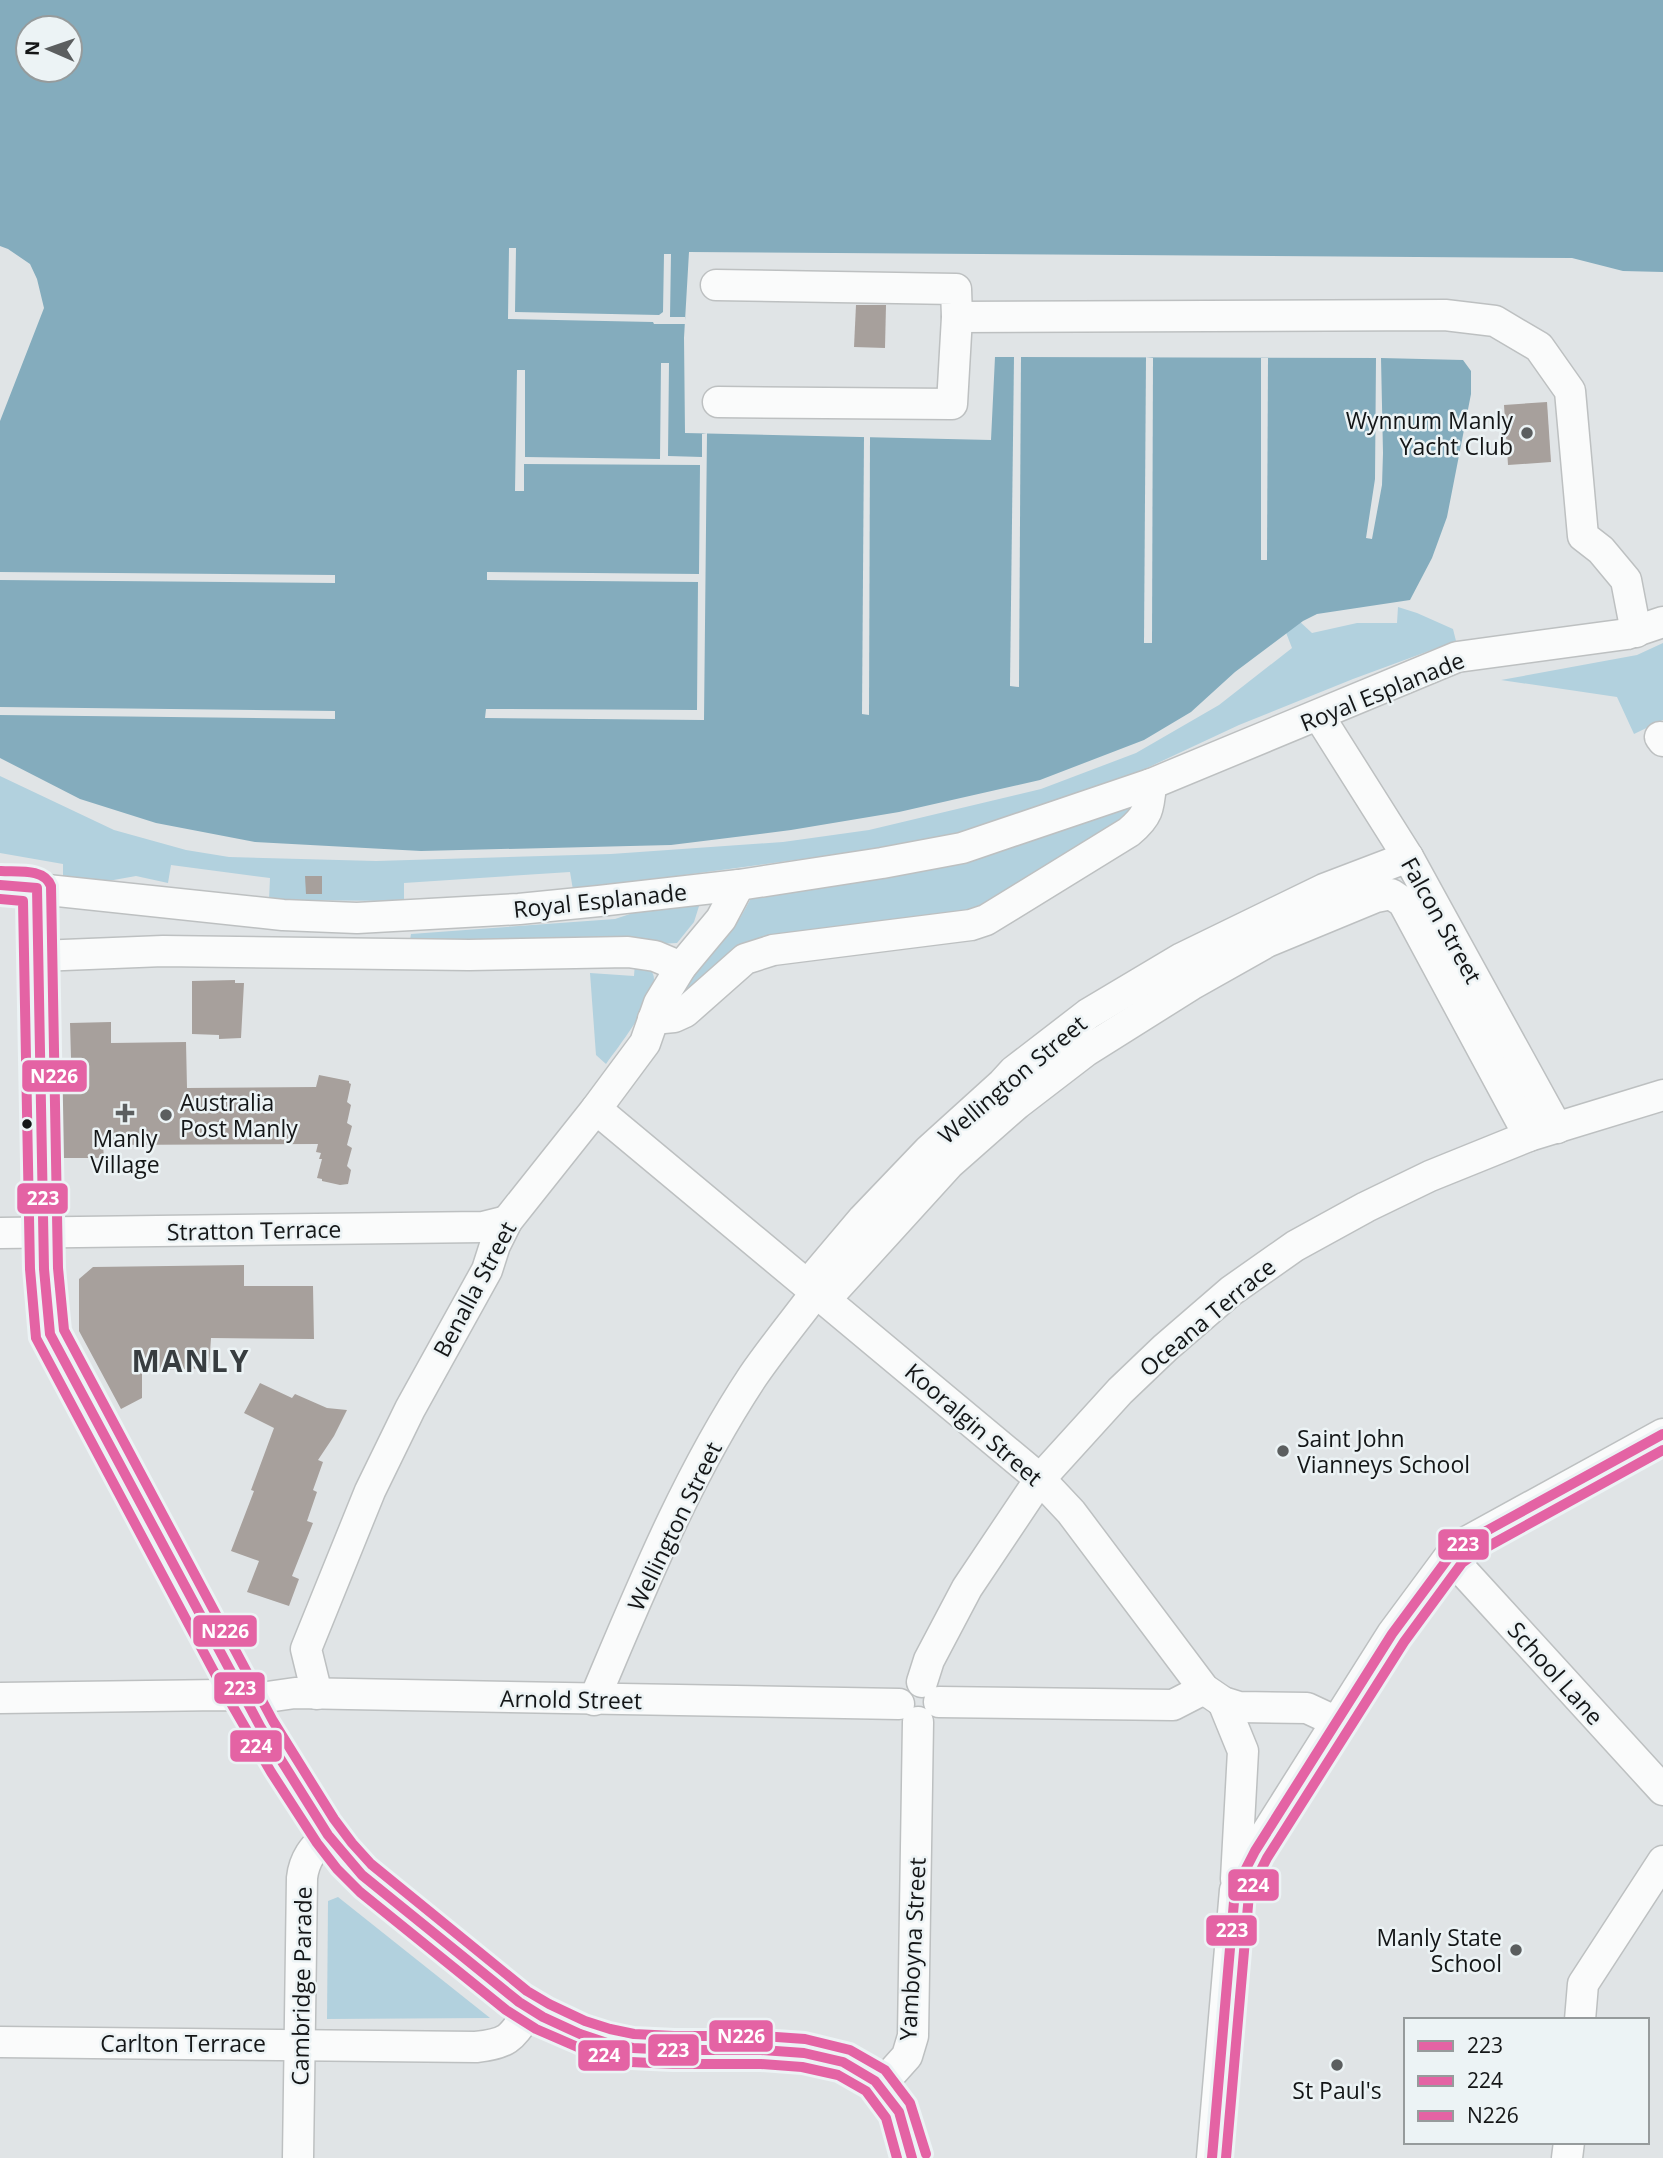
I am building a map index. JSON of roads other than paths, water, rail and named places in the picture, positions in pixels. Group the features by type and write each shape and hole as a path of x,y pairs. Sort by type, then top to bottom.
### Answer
{"street":[{"path":"716,285 956,289 957,317 952,404 718,402"},
{"path":"957,317 1445,315 1495,321 1539,348 1570,391 1583,536 1601,550 1626,580 1649,627"},
{"name":"Royal Esplanade","path":"0,885 283,915 357,918 519,909 739,885 962,848 1151,784 1457,657 1649,627"},
{"name":"Falcon Street","path":"1319,716 1408,857 1557,1128"},
{"path":"653,1019 674,1017 685,1012 745,959 773,950 971,925 986,920 1143,821 1150,803 1151,784"},
{"name":"Wellington Street","path":"594,1700 663,1537 713,1443 753,1376 817,1291 863,1219 929,1150 1014,1071 1088,1014 1193,952 1324,889 1408,857"},
{"name":"Benalla Street","path":"317,1694 306,1649 370,1491 410,1409 487,1270 495,1245 508,1221 645,1043 659,1003 681,967 721,919 739,885"},
{"path":"37,888 42,1233 45,1305 50,1334 243,1697 327,1835 355,1868 462,1958 530,2010 586,2036 634,2049 788,2051 823,2055 854,2065 881,2085 891,2098 904,2122 912,2158"},
{"name":"Falcon Street","path":"1391,894 1403,902 1529,1136"},
{"name":"Wellington Street","path":"817,1291 950,1163 1017,1104 1086,1051 1191,985 1267,942 1376,897 1391,894"},
{"name":"Royal Esplanade","path":"39,956 163,951 469,955 628,952 655,956 681,967"},
{"name":"Oceana Terrace","path":"920,1703 925,1670 967,1588 1040,1479 1120,1391 1231,1291 1295,1246 1430,1176 1529,1136 1663,1095"},
{"name":"Kooralgin Street","path":"596,1109 1040,1479 1071,1512 1213,1695 1242,1751 1236,1890 1212,2158"},
{"name":"Stratton Terrace","path":"0,1233 483,1227 508,1221"},
{"path":"1236,1890 1255,1851 1392,1633 1452,1553 1468,1541 1663,1434"},
{"name":"School Lane","path":"1452,1553 1463,1571 1663,1790"},
{"name":"Arnold Street","path":"0,1698 317,1694 594,1700 1173,1705 1213,1695"},
{"path":"1213,1695 1239,1707 1307,1708 1337,1722"},
{"name":"Yamboyna Street","path":"881,2085 906,2056 913,2036 920,1703"},
{"name":"Cambridge Parade","path":"299,2158 302,1878 303,1867 313,1848 327,1835"},
{"path":"1580,2018 1583,1984 1663,1861"},
{"name":"Carlton Terrace","path":"0,2042 476,2047 496,2044 512,2036 530,2010"}],"place":[{"name":"Wynnum Manly Yacht Club","path":"1527,433"},
{"name":"Manly Village","path":"125,1113"},
{"name":"Australia Post Manly","path":"166,1115"},
{"name":"Saint John Vianneys School","path":"1283,1451"},
{"name":"Manly State School","path":"1516,1950"},
{"name":"St Paul's","path":"1337,2065"}],"district":[{"name":"MANLY","path":"191,1360"}]}
